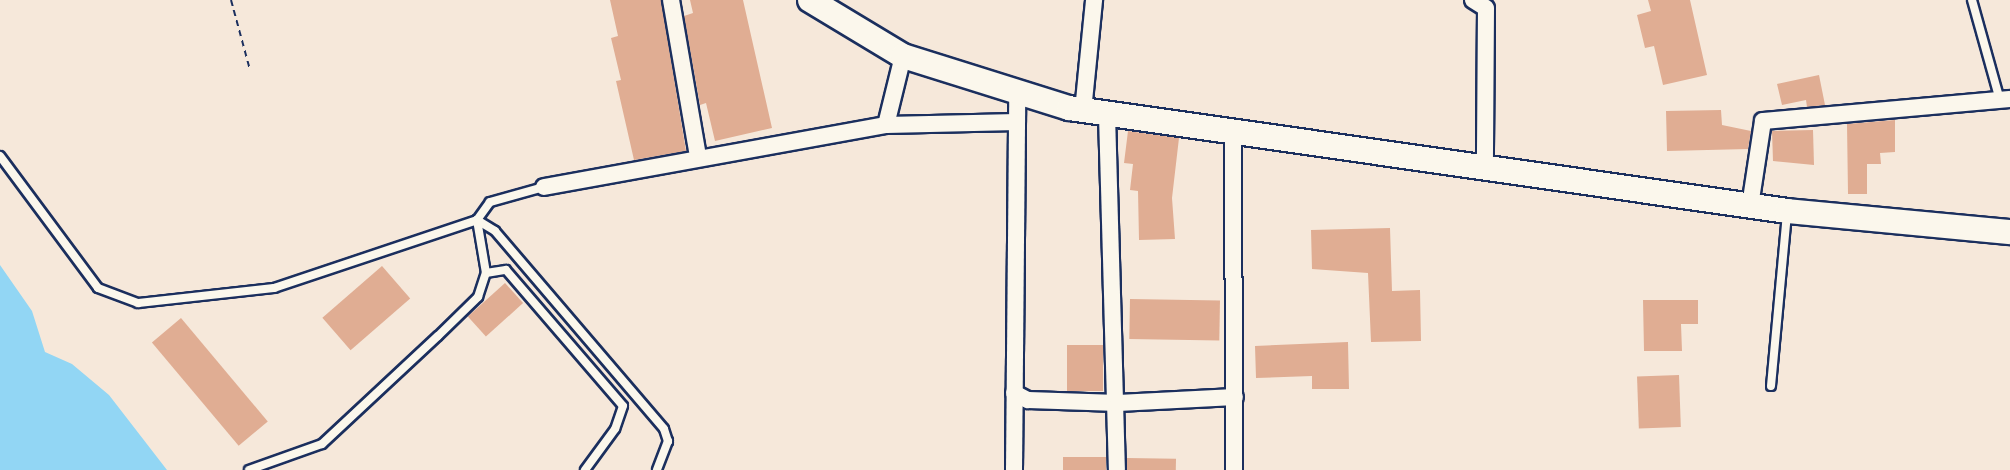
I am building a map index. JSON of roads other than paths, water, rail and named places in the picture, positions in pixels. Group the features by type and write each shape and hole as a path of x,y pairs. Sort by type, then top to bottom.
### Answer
{"main road":[{"path":"810,0 903,56 1017,94 1083,111 1485,171 1787,211 2010,232"}],"street":[{"path":"671,0 698,157"},
{"path":"1083,111 1094,0"},
{"path":"1473,0 1486,8 1485,171"},
{"path":"886,125 903,56"},
{"path":"1014,470 1017,94"},
{"path":"1750,206 1763,121 2005,100"},
{"path":"1107,115 1118,403 1118,470"},
{"path":"544,187 698,157 886,125 1017,122"},
{"path":"1233,132 1234,470"},
{"path":"1014,393 1028,400 1118,403 1235,397"}],"lane":[{"path":"1972,0 2005,100"},
{"path":"0,156 98,288 138,303 274,288 477,220 490,202 544,187"},
{"path":"1771,386 1787,211"},
{"path":"249,470 322,444 478,297 486,273 477,220"},
{"path":"477,220 495,231 664,429 668,441 657,470"},
{"path":"486,273 506,270 623,406 615,429 585,470"}],"water":[{"path":"0,265 32,311 45,352 72,364 109,395 167,470 0,470"}]}
